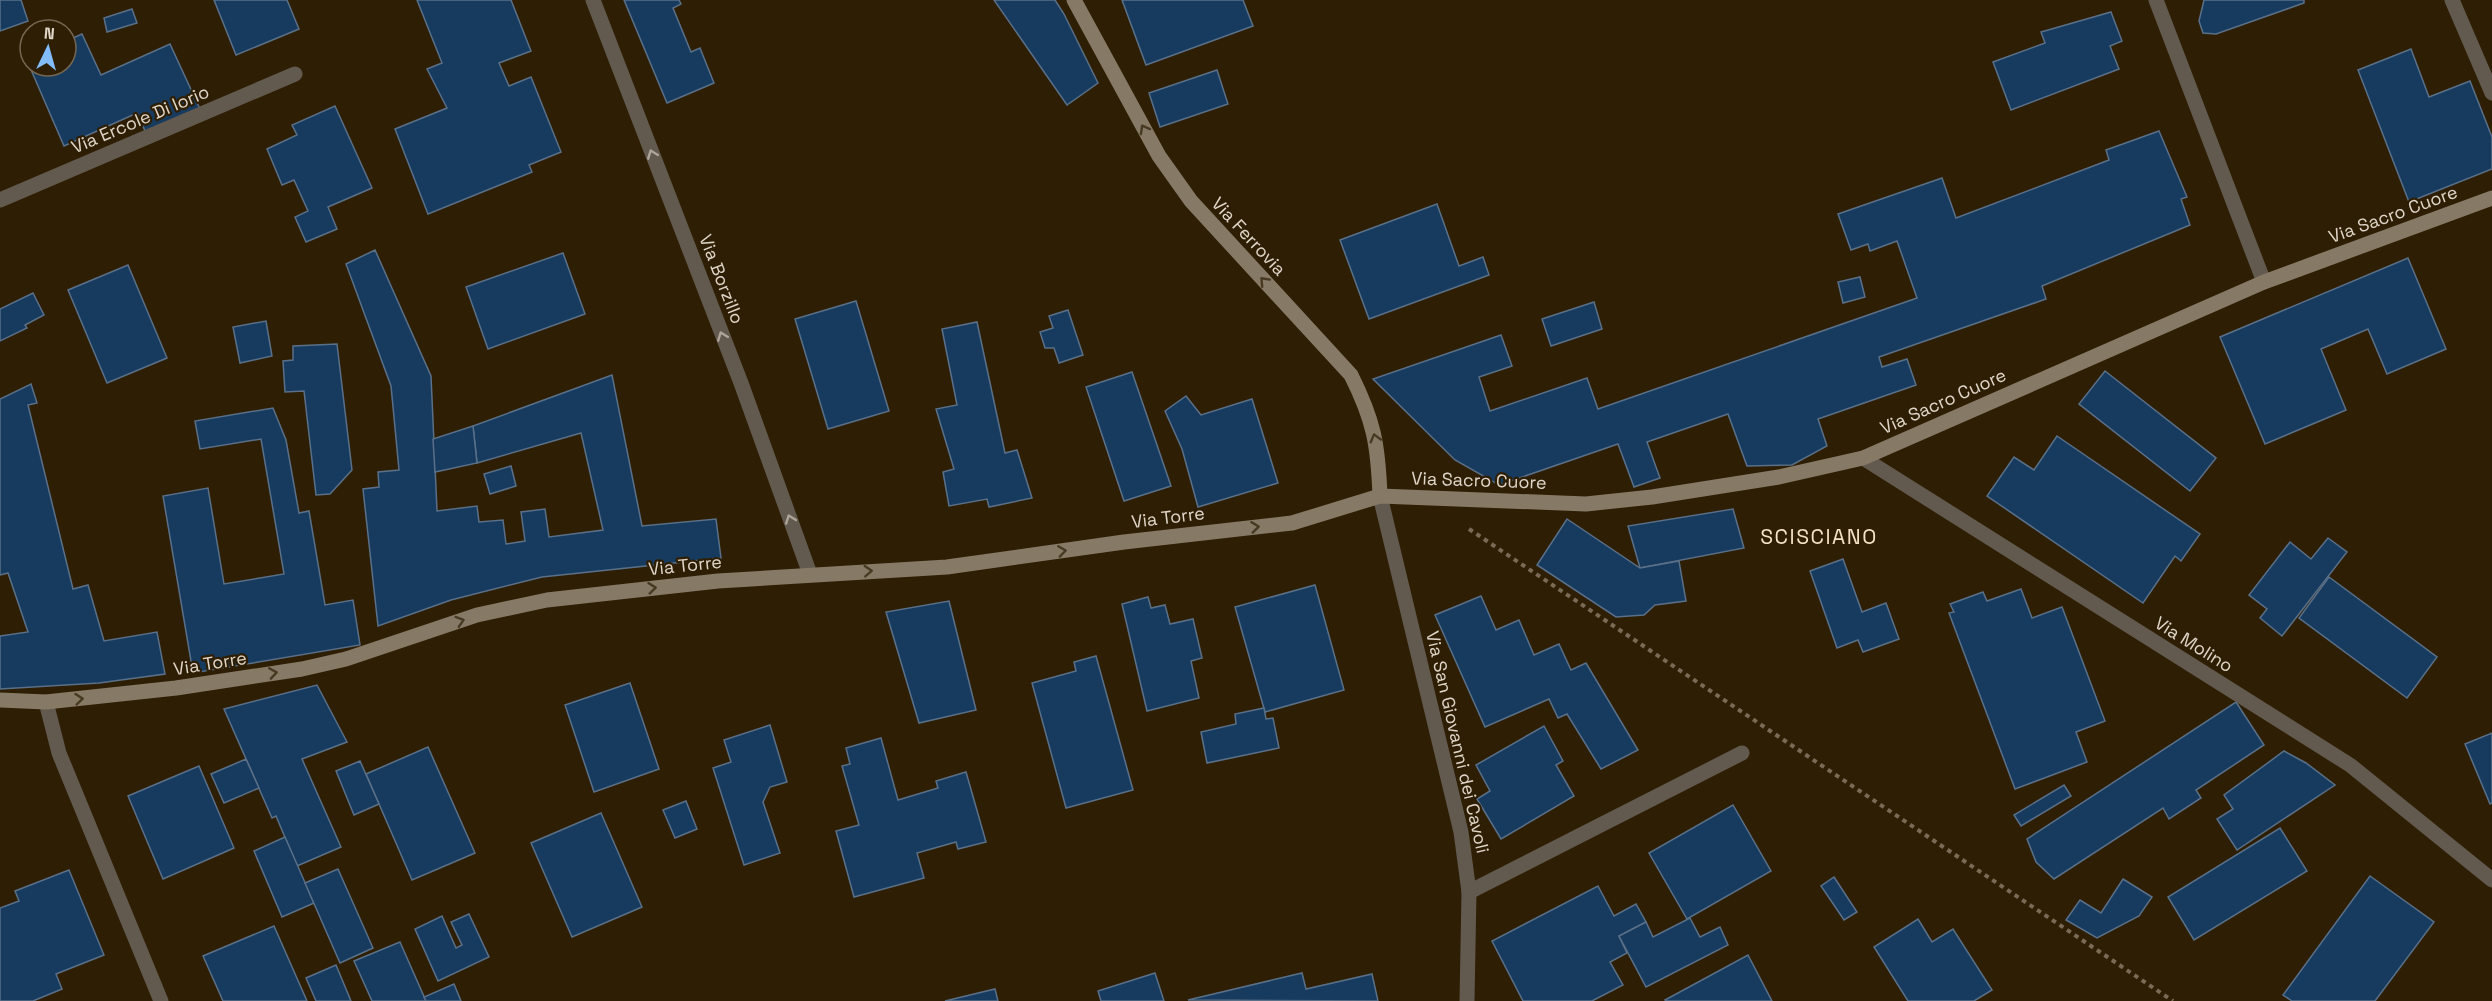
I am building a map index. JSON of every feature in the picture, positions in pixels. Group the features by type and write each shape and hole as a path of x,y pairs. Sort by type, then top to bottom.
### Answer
{"street":[{"name":"Via Borzillo","path":"593,0 741,383 810,574"},
{"name":"Via Ferrovia","path":"1074,0 1159,156 1191,201 1351,375 1367,407 1379,451 1380,496"},
{"path":"2156,0 2264,282"},
{"path":"2452,0 2492,93"},
{"name":"Via Ercole Di Iorio","path":"0,200 295,74"},
{"name":"Via Sacro Cuore","path":"1380,496 1586,504 1652,497 1779,477 1863,458 2264,282 2492,198"},
{"name":"Via Molino","path":"1863,458 2350,765 2492,880"},
{"name":"Via Torre","path":"0,700 46,702 177,688 302,669 346,659 477,615 547,600 718,581 947,567 1124,542 1292,523 1380,496"},
{"name":"Via San Giovanni dei Cavoli","path":"1380,496 1461,832 1468,892 1467,1001"},
{"path":"46,702 59,753 160,1001"},
{"path":"1468,892 1742,753"}],"path":[{"path":"1460,523 2173,1001"}],"building":[{"path":"0,0 21,0 27,18 18,18 18,25 0,31"},
{"path":"214,0 287,0 299,29 236,55"},
{"path":"417,0 511,0 531,51 499,63 509,86 531,77 561,152 529,165 532,172 428,214 395,129 447,108 427,69 442,63"},
{"path":"624,0 679,0 681,4 673,8 691,52 700,48 714,83 667,103"},
{"path":"994,0 1055,0 1098,83 1067,105"},
{"path":"1122,0 1243,0 1253,26 1146,65"},
{"path":"2204,0 2304,0 2304,3 2216,34 2203,33 2199,21"},
{"path":"132,9 137,23 107,32 104,18"},
{"path":"2111,12 2122,41 2110,46 2119,69 2011,110 1993,62 2045,43 2041,32"},
{"path":"82,34 101,75 170,44 200,109 146,133 137,113 64,146 35,78 78,78 78,36"},
{"path":"2411,49 2429,97 2470,81 2492,137 2492,169 2409,202 2358,70"},
{"path":"1217,70 1228,104 1160,127 1149,93"},
{"path":"335,106 372,188 328,207 337,229 306,242 295,217 308,211 294,180 282,185 267,149 297,135 292,125"},
{"path":"2159,131 2187,197 2181,199 2190,225 2042,286 2046,299 1879,357 1882,367 1907,359 1916,385 1818,419 1827,446 1792,465 1747,466 1728,414 1647,442 1660,478 1634,487 1618,444 1499,485 1455,460 1373,379 1501,335 1512,366 1479,377 1490,411 1587,378 1598,409 1917,298 1897,241 1870,251 1868,244 1851,250 1838,214 1942,178 1956,218 2109,160 2106,150"},
{"path":"1437,204 1459,266 1483,257 1489,275 1369,319 1340,240"},
{"path":"375,250 431,376 437,511 477,506 479,522 503,520 506,544 525,541 521,512 545,509 549,537 603,530 581,433 477,463 473,426 612,375 642,526 716,519 721,558 542,577 451,600 378,626 363,489 379,487 378,472 399,470 391,386 346,264"},
{"path":"563,253 585,314 488,349 466,287"},
{"path":"2408,258 2446,349 2387,374 2368,329 2321,349 2346,410 2265,444 2220,337"},
{"path":"128,265 167,358 107,383 68,290"},
{"path":"1860,277 1865,297 1843,303 1838,282"},
{"path":"33,293 44,315 25,325 27,328 0,341 0,309"},
{"path":"856,301 889,411 828,429 795,319"},
{"path":"1594,302 1602,329 1551,346 1542,319"},
{"path":"1068,310 1083,355 1059,363 1054,348 1045,348 1040,332 1053,328 1049,316"},
{"path":"266,321 272,356 240,363 233,327"},
{"path":"977,322 1005,453 1017,450 1032,498 989,507 987,499 949,506 943,472 954,469 936,409 957,405 942,329"},
{"path":"337,344 352,470 330,494 316,495 304,391 285,392 283,361 293,360 293,346"},
{"path":"2105,371 2216,458 2190,491 2079,404"},
{"path":"1132,372 1171,486 1124,501 1086,387"},
{"path":"31,384 37,403 28,405 73,589 88,585 104,641 157,632 165,674 99,683 0,689 0,636 28,632 8,573 0,575 0,399"},
{"path":"1186,396 1201,415 1252,399 1278,483 1198,507 1182,449 1165,411"},
{"path":"273,408 286,440 299,513 309,511 325,605 353,600 360,645 193,673 163,496 208,488 224,584 284,574 261,439 200,449 195,421"},
{"path":"473,426 477,463 435,472 433,439"},
{"path":"2057,436 2200,534 2181,561 2175,556 2143,603 1987,496 2014,457 2034,470"},
{"path":"511,466 516,486 490,494 484,474"},
{"path":"1733,509 1744,548 1640,568 1628,526"},
{"path":"1567,519 1640,568 1679,561 1686,601 1655,605 1644,615 1616,617 1537,565"},
{"path":"2328,538 2347,552 2282,636 2260,618 2267,609 2249,595 2290,542 2311,559"},
{"path":"1843,559 1862,612 1886,603 1899,639 1863,652 1858,640 1837,648 1810,571"},
{"path":"2329,577 2437,657 2407,698 2299,618"},
{"path":"1315,585 1344,690 1265,712 1235,607"},
{"path":"2021,589 2032,618 2062,607 2105,721 2076,732 2087,762 2015,789 1949,613 1954,612 1950,604 1983,592 1987,601"},
{"path":"1481,596 1496,630 1519,620 1534,655 1559,644 1571,670 1586,663 1638,750 1601,769 1567,714 1558,718 1549,699 1485,727 1435,615"},
{"path":"1148,597 1151,608 1165,605 1170,624 1193,619 1202,658 1191,661 1199,698 1147,711 1122,604"},
{"path":"949,601 976,710 919,723 886,612"},
{"path":"1096,656 1133,790 1066,808 1032,683 1076,671 1074,662"},
{"path":"630,683 659,769 594,792 565,705"},
{"path":"317,685 347,742 302,759 341,847 297,866 276,816 272,818 224,709"},
{"path":"2236,702 2264,745 2196,790 2201,798 2169,819 2163,808 2054,879 2036,862 2027,839"},
{"path":"1264,708 1266,719 1273,718 1279,748 1207,763 1201,732 1236,724 1235,714"},
{"path":"770,725 787,782 770,787 763,802 780,853 744,865 713,768 731,762 724,740"},
{"path":"1544,726 1563,761 1556,765 1574,796 1501,839 1477,799 1490,791 1476,765"},
{"path":"2492,733 2492,803 2490,804 2465,744"},
{"path":"881,738 898,800 938,788 936,781 966,772 986,842 958,849 956,842 917,853 924,878 854,897 836,831 859,825 842,766 850,764 846,748"},
{"path":"428,747 475,853 412,880 366,774"},
{"path":"2284,751 2306,763 2335,785 2237,850 2217,819 2233,809 2224,795"},
{"path":"246,759 259,788 224,803 211,774"},
{"path":"360,761 379,804 354,815 336,771"},
{"path":"199,766 234,848 163,879 128,796"},
{"path":"2064,785 2071,796 2021,826 2014,815"},
{"path":"686,801 697,829 675,838 663,810"},
{"path":"1733,805 1771,871 1687,919 1649,853"},
{"path":"601,813 642,907 572,937 531,843"},
{"path":"2280,828 2307,871 2194,940 2168,897"},
{"path":"285,837 314,903 282,917 254,851"},
{"path":"338,869 373,948 340,963 305,883"},
{"path":"69,870 104,955 56,974 62,989 33,1001 0,1001 0,908 19,901 15,891"},
{"path":"2370,876 2434,922 2375,1001 2292,1001 2283,995"},
{"path":"1834,877 1857,912 1844,920 1821,886"},
{"path":"2123,879 2152,897 2139,916 2097,938 2066,920 2080,900 2101,913"},
{"path":"1598,886 1614,916 1636,904 1646,922 1619,936 1627,953 1610,962 1623,985 1592,1001 1523,1001 1492,941"},
{"path":"469,914 489,957 438,981 415,929 442,916 456,948 462,945 451,922"},
{"path":"1690,918 1700,937 1720,927 1728,945 1646,987 1619,936 1646,922 1653,937"},
{"path":"1918,919 1932,942 1953,929 1992,990 1974,1001 1908,1001 1874,947"},
{"path":"274,926 307,1001 223,1001 203,956"},
{"path":"400,942 426,1001 372,1001 354,961"},
{"path":"1748,955 1772,1001 1665,1000"},
{"path":"336,965 351,1001 316,1001 306,978"},
{"path":"1155,973 1164,1001 1101,1001 1098,991"},
{"path":"1302,973 1306,989 1372,974 1378,1001 1188,1000"},
{"path":"454,984 461,1001 426,1001 424,997"},
{"path":"995,989 998,1001 945,1001"}],"district":[{"name":"SCISCIANO","path":"1819,536"}]}
